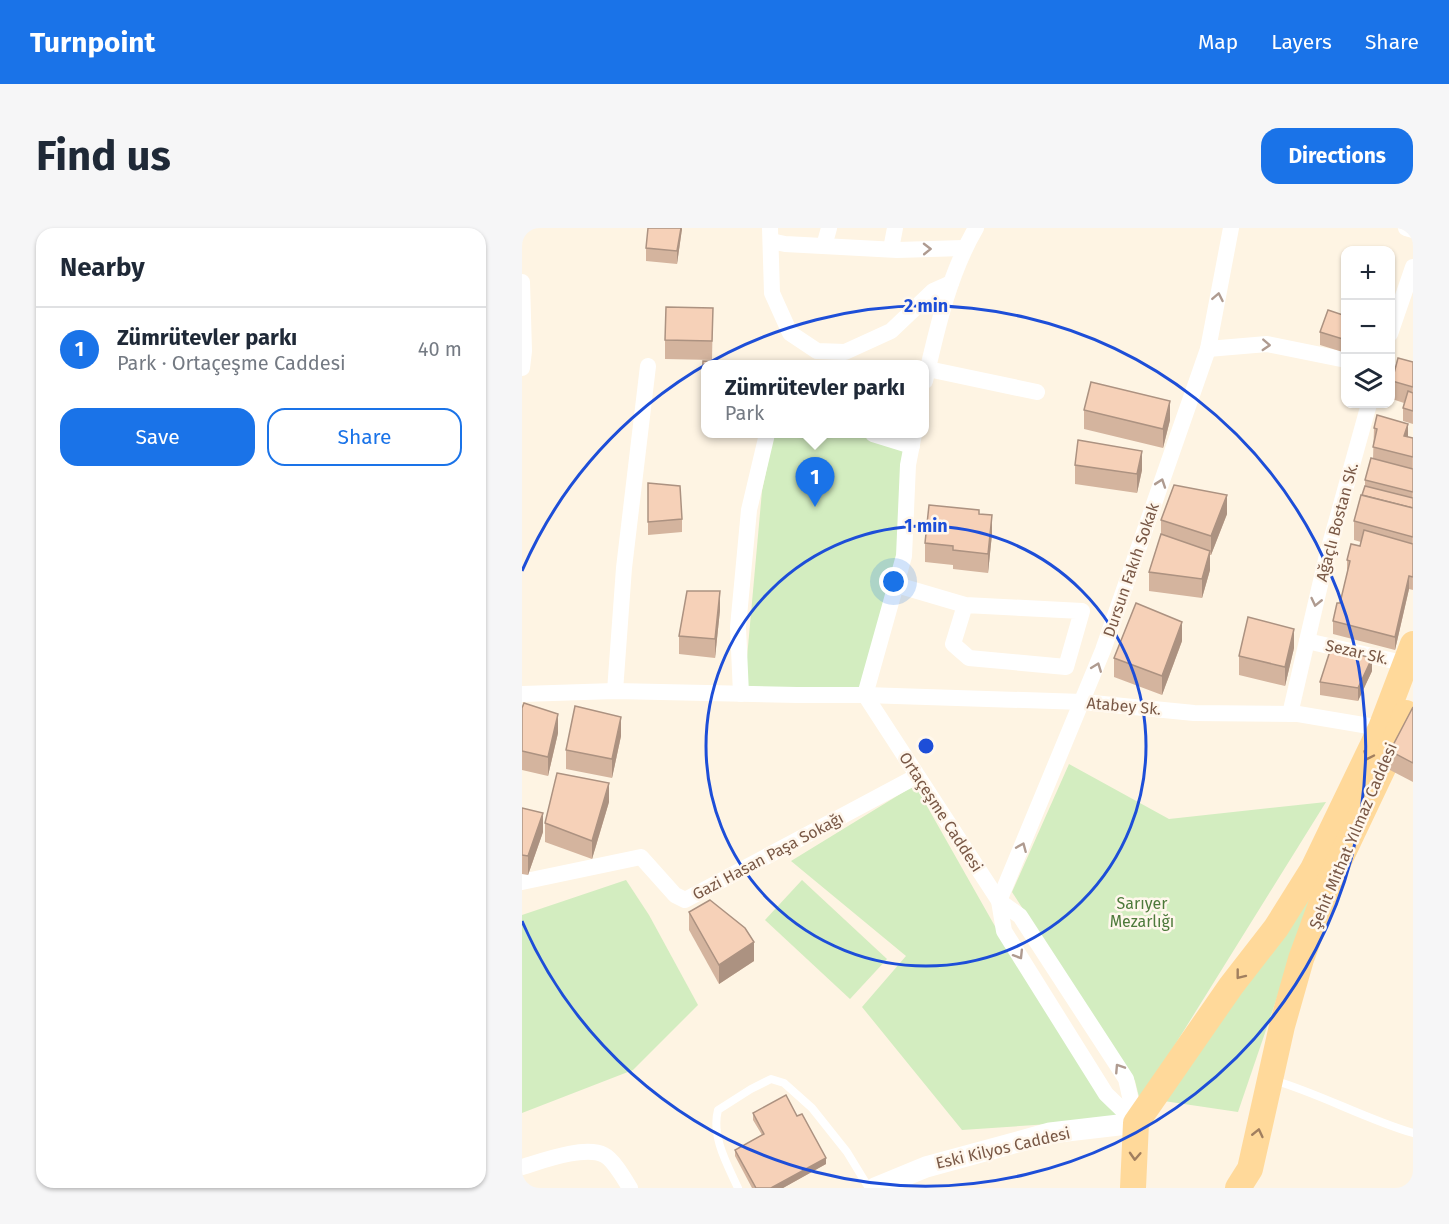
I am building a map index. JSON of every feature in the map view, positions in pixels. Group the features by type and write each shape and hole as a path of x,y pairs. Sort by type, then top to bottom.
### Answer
{"main road":[{"name":"Şehit Mithat Yılmaz Caddesi","path":"1136,1124 1231,986 1275,928 1313,868 1381,728 1410,654"},
{"name":"Şehit Mithat Yılmaz Caddesi","path":"1238,1188 1250,1169 1282,1026 1301,959 1330,880 1411,707"},
{"path":"1275,928 1291,933 1301,959"},
{"path":"1133,1188 1136,1124"}],"street":[{"path":"824,246 829,228"},
{"path":"891,249 895,228"},
{"path":"929,364 951,283 964,248 976,228"},
{"name":"Dursun Fakıh Sokak","path":"999,901 1104,650 1208,348 1232,228"},
{"path":"1406,228 1413,230"},
{"path":"951,283 933,291 891,331 846,352 817,351 790,333 772,293 771,235 824,246 891,249 964,248"},
{"path":"1395,326 1407,307 1413,267"},
{"path":"522,282 524,351 522,368"},
{"path":"1208,348 1267,344 1341,359"},
{"path":"615,691 624,568 648,366"},
{"path":"1395,371 1413,375"},
{"path":"929,375 1037,392"},
{"name":"Ağaçlı Bostan Sk.","path":"1290,714 1327,555 1368,408"},
{"path":"741,694 738,627 748,522 766,438"},
{"path":"865,695 904,556 908,465 913,440"},
{"path":"897,585 965,605 1082,611 1066,667 969,658 953,644 965,605"},
{"name":"Sezar Sk.","path":"1307,641 1410,654"},
{"name":"Atabey Sk.","path":"522,694 615,691 865,695 1083,702 1194,713 1290,714 1381,728"},
{"name":"Ortaçeşme Caddesi","path":"865,695 999,901 1004,931 1106,1094 1136,1124"},
{"name":"Gazi Hasan Paşa Sokağı","path":"522,882 641,857 675,895 685,900 917,776"},
{"path":"999,901 1020,916 1126,1079 1136,1124"},
{"name":"Eski Kilyos Caddesi","path":"875,1188 926,1167 1050,1133 1136,1124"},
{"path":"522,1167 569,1154 591,1152 606,1155 630,1188"}],"lane":[{"path":"1270,1078 1304,1089 1351,1111 1413,1133"},
{"path":"738,1188 723,1155 715,1121 718,1110 771,1079 784,1083 813,1108 847,1152 869,1188"}],"green space":[{"path":"773,438 866,438 906,451 896,563 862,691 744,691 762,491"},
{"name":"Sarıyer Mezarlığı","path":"1069,764 1169,819 1326,802 1140,1101 1135,1081 1012,892"},
{"path":"915,785 1009,951 1123,1119 962,1130 862,1007 906,956 791,861"},
{"path":"626,880 649,915 698,1005 633,1070 522,1113 522,915"},
{"path":"802,880 887,959 850,999 765,920"},
{"path":"1313,892 1238,1112 1157,1100"}],"building":[{"path":"648,228 681,228 677,251 646,248"},
{"path":"666,307 713,308 712,341 665,340"},
{"path":"1328,310 1341,314 1341,338 1320,332"},
{"path":"1398,358 1413,362 1413,387 1395,382"},
{"path":"1091,382 1170,401 1163,429 1084,410"},
{"path":"1408,391 1413,393 1413,411 1403,408"},
{"path":"1377,415 1408,424 1404,436 1413,438 1413,457 1373,447"},
{"path":"1078,440 1142,451 1137,474 1075,465"},
{"path":"1371,458 1413,469 1413,492 1365,480"},
{"path":"648,483 680,486 682,519 648,522"},
{"path":"1174,485 1227,495 1211,536 1161,520"},
{"path":"1365,486 1413,498 1413,508 1362,495"},
{"path":"1361,495 1413,508 1413,537 1354,521"},
{"path":"929,505 979,510 979,514 992,515 988,554 953,550 953,546 925,543"},
{"path":"1364,530 1413,544 1413,577 1409,576 1395,637 1333,621 1337,603 1340,603 1350,561 1347,560 1351,544 1360,546"},
{"path":"1161,534 1210,551 1202,579 1149,572"},
{"path":"687,591 720,591 715,639 679,636"},
{"path":"1136,603 1182,622 1162,676 1114,658"},
{"path":"1248,617 1294,629 1285,667 1239,656"},
{"path":"1331,648 1372,658 1358,688 1320,682"},
{"path":"524,703 558,714 548,757 522,751"},
{"path":"575,706 621,717 612,759 566,750"},
{"path":"1413,707 1413,763 1390,751"},
{"path":"557,773 609,783 592,841 545,823"},
{"path":"522,808 543,813 528,856 522,855"},
{"path":"710,900 745,928 754,942 719,965 689,912"},
{"path":"786,1095 797,1116 802,1114 826,1158 771,1188 756,1188 735,1150 764,1134 753,1113"}],"place":[{"name":"Zümrütevler parkı","path":"815,507"}]}
